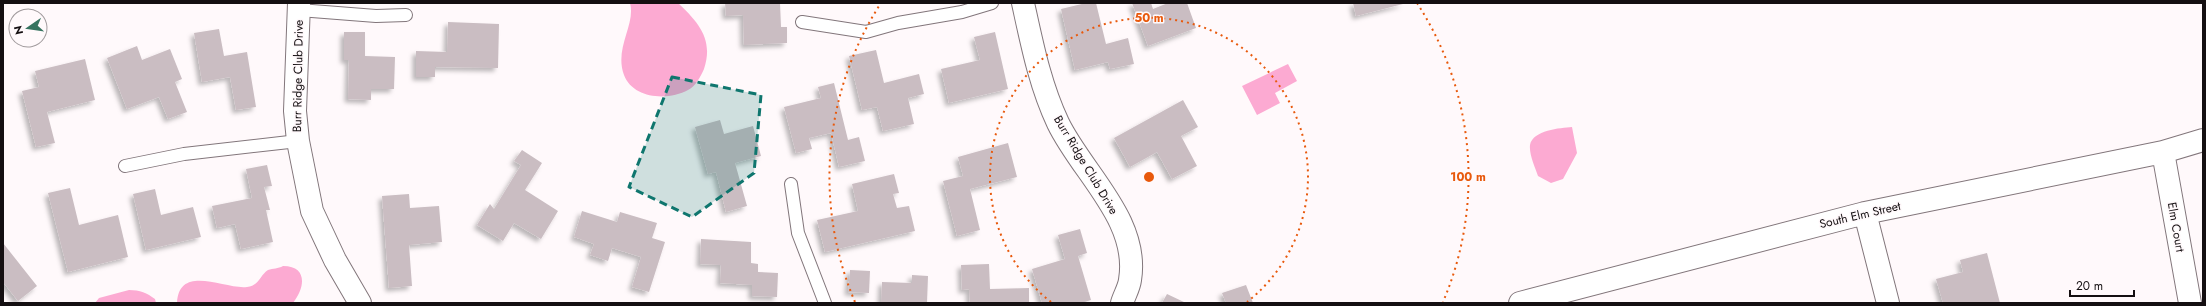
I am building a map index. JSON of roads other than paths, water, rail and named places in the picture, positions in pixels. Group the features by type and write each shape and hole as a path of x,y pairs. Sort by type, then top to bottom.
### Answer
{"street":[{"name":"Burr Ridge Club Drive","path":"1023,3 1044,88 1059,124 1108,201 1127,239 1131,254 1130,281 1122,303"},
{"name":"Burr Ridge Club Drive","path":"299,6 295,111 298,141 312,211 335,260 360,303"},
{"name":"South Elm Street","path":"1520,303 1865,213 2163,152 2203,140"},
{"name":"Elm Court","path":"2163,152 2190,303"},
{"path":"1865,213 1888,303"}],"lane":[{"path":"802,22 866,32 898,23 962,12 992,3"},
{"path":"299,6 376,16 406,15"},
{"path":"125,166 184,154 298,141"},
{"path":"792,184 798,233 825,303"}]}
